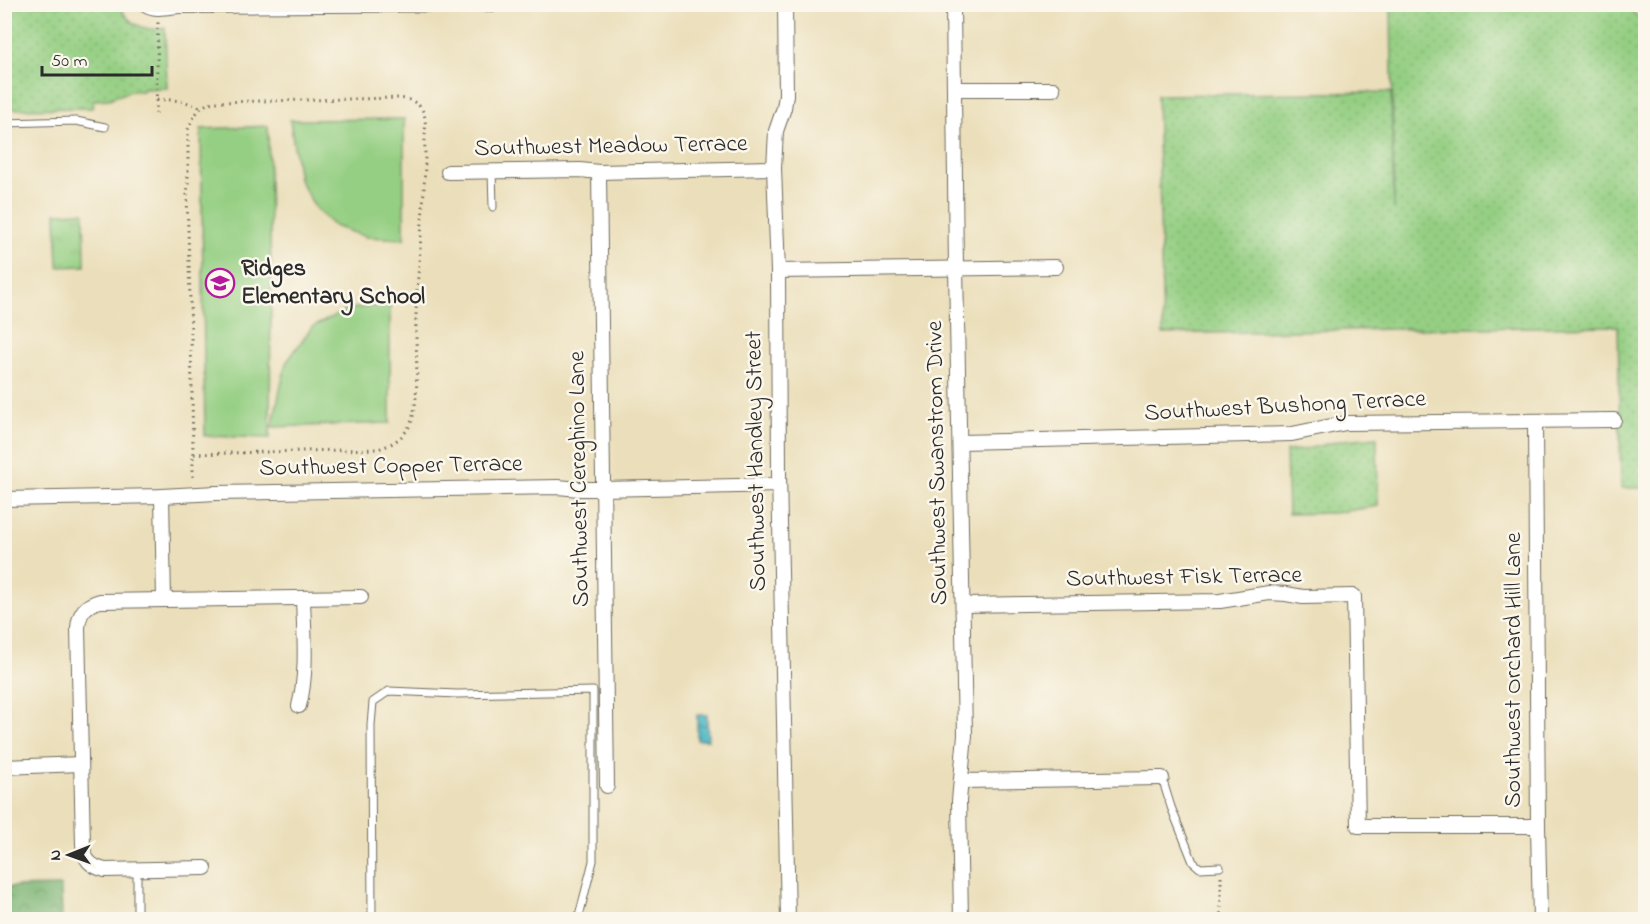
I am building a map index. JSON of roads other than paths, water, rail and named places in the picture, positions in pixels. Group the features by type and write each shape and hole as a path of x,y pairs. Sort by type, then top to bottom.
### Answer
{"street":[{"path":"145,4 148,7 159,8 497,4"},
{"name":"Southwest Handley Street","path":"785,4 786,95 776,131 774,168 778,270 779,485 788,920"},
{"name":"Southwest Swanstrom Drive","path":"953,4 956,268 964,605 965,735 959,801 962,920"},
{"path":"955,88 1053,89"},
{"name":"Southwest Meadow Terrace","path":"448,172 580,170 599,172 774,168"},
{"name":"Southwest Cereghino Lane","path":"599,172 607,786"},
{"path":"778,270 1056,267"},
{"name":"Southwest Bushong Terrace","path":"960,442 1292,434 1346,423 1614,420"},
{"name":"Southwest Orchard Hill Lane","path":"1535,421 1540,920"},
{"name":"Southwest Copper Terrace","path":"4,499 216,493 779,485"},
{"path":"162,496 164,600"},
{"name":"Southwest Fisk Terrace","path":"964,605 1220,601 1269,593 1303,597 1354,596 1358,826 1538,825"},
{"path":"205,868 105,870 89,863 84,852 81,764 78,628 81,613 86,607 100,601 361,597"},
{"path":"298,706 304,669 303,598"},
{"path":"4,766 81,764"},
{"path":"962,781 1162,778"}],"lane":[{"path":"4,123 76,121 105,127"},
{"path":"492,171 493,207"},
{"path":"372,920 371,725 373,702 389,691 457,694 594,691 593,861 578,920"},
{"path":"1162,778 1192,862 1200,868 1220,867"},
{"path":"137,869 137,920"}],"water":[{"path":"697,715 707,715 708,740 697,740"}],"place":[{"name":"Ridges Elementary School","path":"220,283"}]}
